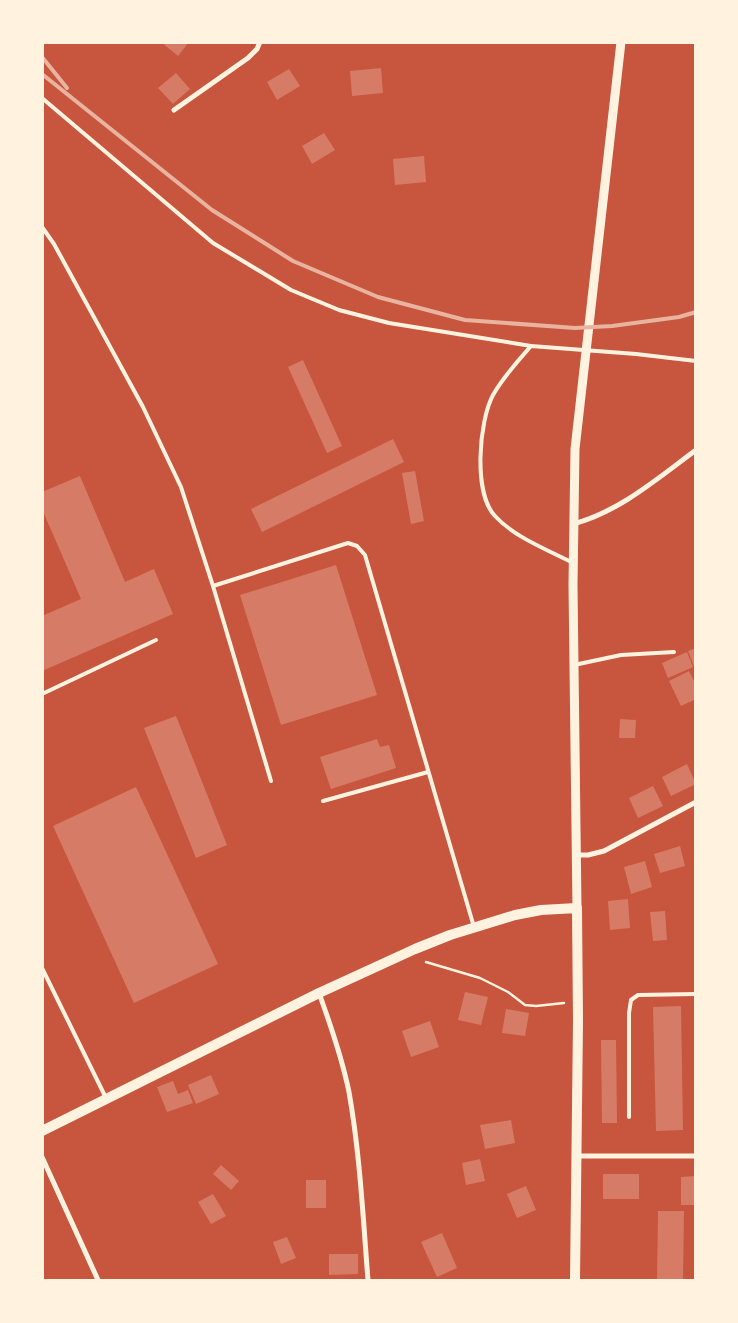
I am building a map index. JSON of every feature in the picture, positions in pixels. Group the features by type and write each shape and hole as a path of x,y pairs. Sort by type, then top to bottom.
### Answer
{"main road":[{"path":"42,1131 319,993 415,949 515,914 577,908 575,1280"}],"street":[{"path":"174,110 248,58 257,49 260,42"},
{"path":"577,908 573,563 576,449 621,42"},
{"path":"573,524 591,519 607,511 696,450"},
{"path":"577,855 588,855 604,851 696,802"},
{"path":"319,993 336,1038 348,1091 356,1143 368,1280"},
{"path":"577,1156 696,1156"},
{"path":"42,1157 98,1280"}],"lane":[{"path":"42,98 213,243 291,290 340,310 389,323 531,346 636,354 696,361"},
{"path":"42,227 54,244 143,407 182,487 271,781"},
{"path":"531,346 508,373 493,395 485,414 481,472 484,496 492,514 506,528 573,563"},
{"path":"213,586 348,544 357,546 365,555 474,927"},
{"path":"42,694 156,640"},
{"path":"574,665 620,655 674,652"},
{"path":"323,801 428,772"},
{"path":"42,968 106,1098"},
{"path":"628,1118 629,1013 631,1000 638,995 696,994"}],"path":[{"path":"426,962 480,978 508,992 525,1005 536,1006 564,1003"}],"building":[{"path":"161,42 189,42 178,56"},
{"path":"381,68 383,93 352,96 350,71"},
{"path":"289,69 300,86 277,100 267,82"},
{"path":"176,73 190,89 173,104 158,88"},
{"path":"324,133 335,150 312,164 302,146"},
{"path":"424,156 426,182 395,185 393,159"},
{"path":"303,360 342,446 327,453 288,367"},
{"path":"393,439 404,462 262,532 251,509"},
{"path":"415,471 424,521 411,524 402,473"},
{"path":"80,476 125,582 154,569 173,614 42,671 42,616 81,599 42,509 42,492"},
{"path":"336,565 377,695 281,725 240,595"},
{"path":"696,648 696,669 695,669 688,651"},
{"path":"687,652 693,667 668,678 662,663"},
{"path":"689,671 696,685 696,699 681,706 669,681"},
{"path":"176,716 227,845 196,858 144,728"},
{"path":"620,719 636,720 635,738 619,738"},
{"path":"377,739 380,747 389,745 396,768 331,789 320,757"},
{"path":"687,764 696,784 671,796 662,777"},
{"path":"653,786 663,806 638,818 629,798"},
{"path":"136,787 218,964 134,1003 53,826"},
{"path":"680,846 685,866 660,873 654,854"},
{"path":"645,861 652,887 631,894 624,867"},
{"path":"628,899 630,928 610,930 608,901"},
{"path":"665,911 667,940 653,941 650,912"},
{"path":"465,992 488,997 481,1025 458,1020"},
{"path":"681,1006 683,1130 656,1131 653,1007"},
{"path":"506,1009 529,1013 525,1036 502,1033"},
{"path":"430,1021 439,1047 411,1057 402,1031"},
{"path":"601,1040 616,1040 617,1123 602,1123"},
{"path":"211,1075 219,1094 196,1104 188,1085"},
{"path":"173,1081 178,1094 188,1090 193,1103 167,1112 157,1087"},
{"path":"511,1120 515,1143 485,1149 480,1125"},
{"path":"480,1159 485,1181 466,1185 462,1163"},
{"path":"221,1165 239,1181 231,1190 213,1174"},
{"path":"603,1174 639,1174 639,1199 603,1199"},
{"path":"696,1176 696,1205 681,1205 681,1177"},
{"path":"306,1180 326,1180 326,1208 306,1208"},
{"path":"526,1186 536,1210 517,1218 507,1194"},
{"path":"213,1194 226,1216 211,1224 198,1202"},
{"path":"658,1211 684,1211 683,1280 657,1280"},
{"path":"442,1233 457,1268 437,1277 421,1242"},
{"path":"287,1237 296,1258 281,1264 273,1242"},
{"path":"329,1254 358,1254 358,1274 329,1275"}],"railway":[{"path":"42,57 67,88"},
{"path":"42,74 212,210 293,261 378,297 465,320 575,328 612,326 679,317 696,312"}]}
